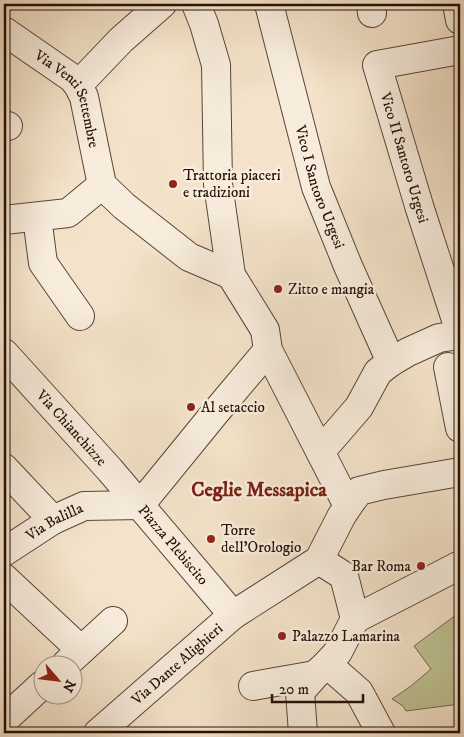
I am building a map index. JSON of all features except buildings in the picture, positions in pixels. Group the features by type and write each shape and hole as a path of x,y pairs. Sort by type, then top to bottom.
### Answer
{"street":[{"path":"78,85 121,40 162,4"},
{"path":"196,4 216,65 218,184 231,276 265,330 268,350 348,506"},
{"name":"Vico I Santoro Urgesi","path":"269,4 316,187 348,266 392,362"},
{"path":"457,4 460,20"},
{"name":"Via Venti Settembre","path":"5,34 72,78 78,85 84,97 102,185"},
{"name":"Vico II Santoro Urgesi","path":"460,50 377,65 420,209 460,333"},
{"path":"4,220 68,213 102,185 124,206 189,257 231,276"},
{"path":"37,217 43,263 80,316"},
{"path":"321,452 360,407 378,372 408,352 439,338 460,333"},
{"name":"Piazza Plebiscito","path":"233,615 140,505 214,413 268,350"},
{"name":"Via Chianchizze","path":"4,353 140,505"},
{"path":"448,367 460,428"},
{"path":"4,468 53,520"},
{"path":"233,615 319,560 348,506 359,491 460,472"},
{"name":"Via Balilla","path":"4,552 53,520 84,506 140,505"},
{"path":"319,560 344,576 355,619"},
{"path":"302,733 300,692 338,652 355,619 460,564"},
{"path":"4,578 71,654"},
{"name":"Via Dante Alighieri","path":"98,733 233,615"},
{"path":"77,654 113,621"},
{"path":"252,686 321,669 359,692 381,733"},
{"path":"4,720 32,694"}],"green space":[{"path":"460,612 460,704 406,711 403,706 392,699 431,669 414,646"}],"place":[{"name":"Trattoria piaceri e tradizioni","path":"173,184"},
{"name":"Zitto e mangia","path":"278,289"},
{"name":"Al setaccio","path":"191,407"},
{"name":"Torre dell'Orologio","path":"211,539"},
{"name":"Bar Roma","path":"421,566"},
{"name":"Palazzo Lamarina","path":"282,636"}],"district":[{"name":"Ceglie Messapica","path":"259,490"}]}
